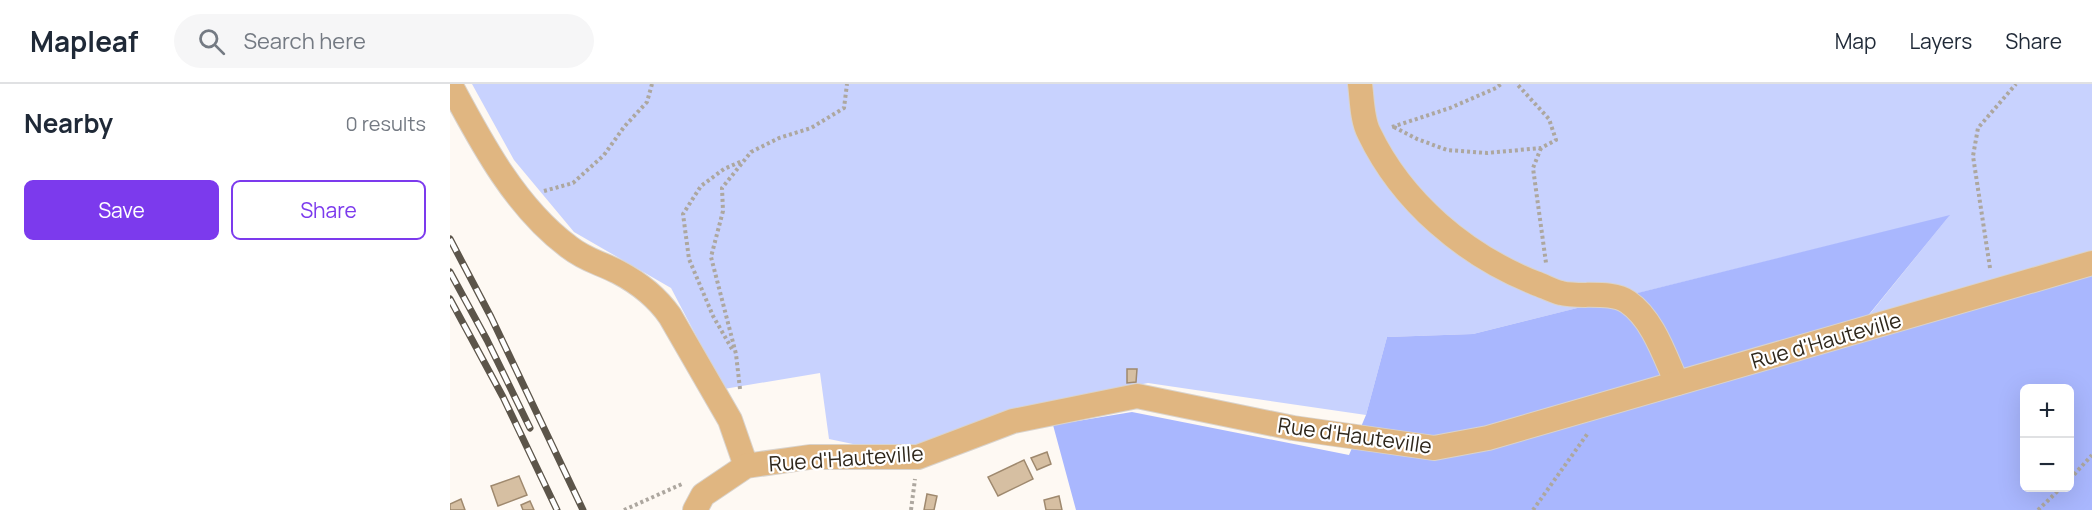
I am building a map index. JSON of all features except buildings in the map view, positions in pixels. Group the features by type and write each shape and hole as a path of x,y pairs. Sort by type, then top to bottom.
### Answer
{"street":[{"path":"450,84 483,146 546,228 585,259 616,271 640,285 658,300 670,316 730,420 746,466"},
{"path":"1360,84 1368,131 1398,182 1446,231 1485,258 1548,288 1562,293 1591,294 1625,300 1638,310 1655,336 1677,383"},
{"name":"Rue d'Hauteville","path":"695,510 703,495 746,466 810,457 918,457 1012,421 1137,396 1293,428 1434,448 1488,438 2092,263"}],"path":[{"path":"521,198 573,183 604,154 646,102 652,84"},
{"path":"730,420 740,393 736,354 711,257 723,211 722,188 751,153 770,143 811,128 844,108 847,84"},
{"path":"1368,131 1392,127 1450,108 1501,84"},
{"path":"1392,127 1447,150 1486,153 1541,148 1556,140 1549,119 1518,84"},
{"path":"1991,292 1988,243 1973,156 1978,128 2016,84"},
{"path":"1541,148 1533,168 1548,288"},
{"path":"736,354 713,316 689,259 683,214 701,186 724,169 745,159"},
{"path":"1533,510 1589,432"},
{"path":"2074,475 2092,455"},
{"path":"911,510 918,457"},
{"path":"2038,510 2057,492"},
{"path":"624,510 643,502"}],"shaded area":[{"path":"472,84 2092,84 2092,270 1848,341 1949,216 1473,334 1387,337 1366,415 1148,383 1002,412 912,447 872,448 829,439 820,373 724,389 671,288 574,232 514,160"},
{"path":"1950,215 1849,339 2092,270 2092,510 1076,510 1053,425 1132,412 1349,455 1366,415 1387,337 1473,334"}],"railway":[{"path":"450,239 491,317 583,510"},
{"path":"450,272 487,340 530,428"},
{"path":"450,299 503,397 557,510"}]}
